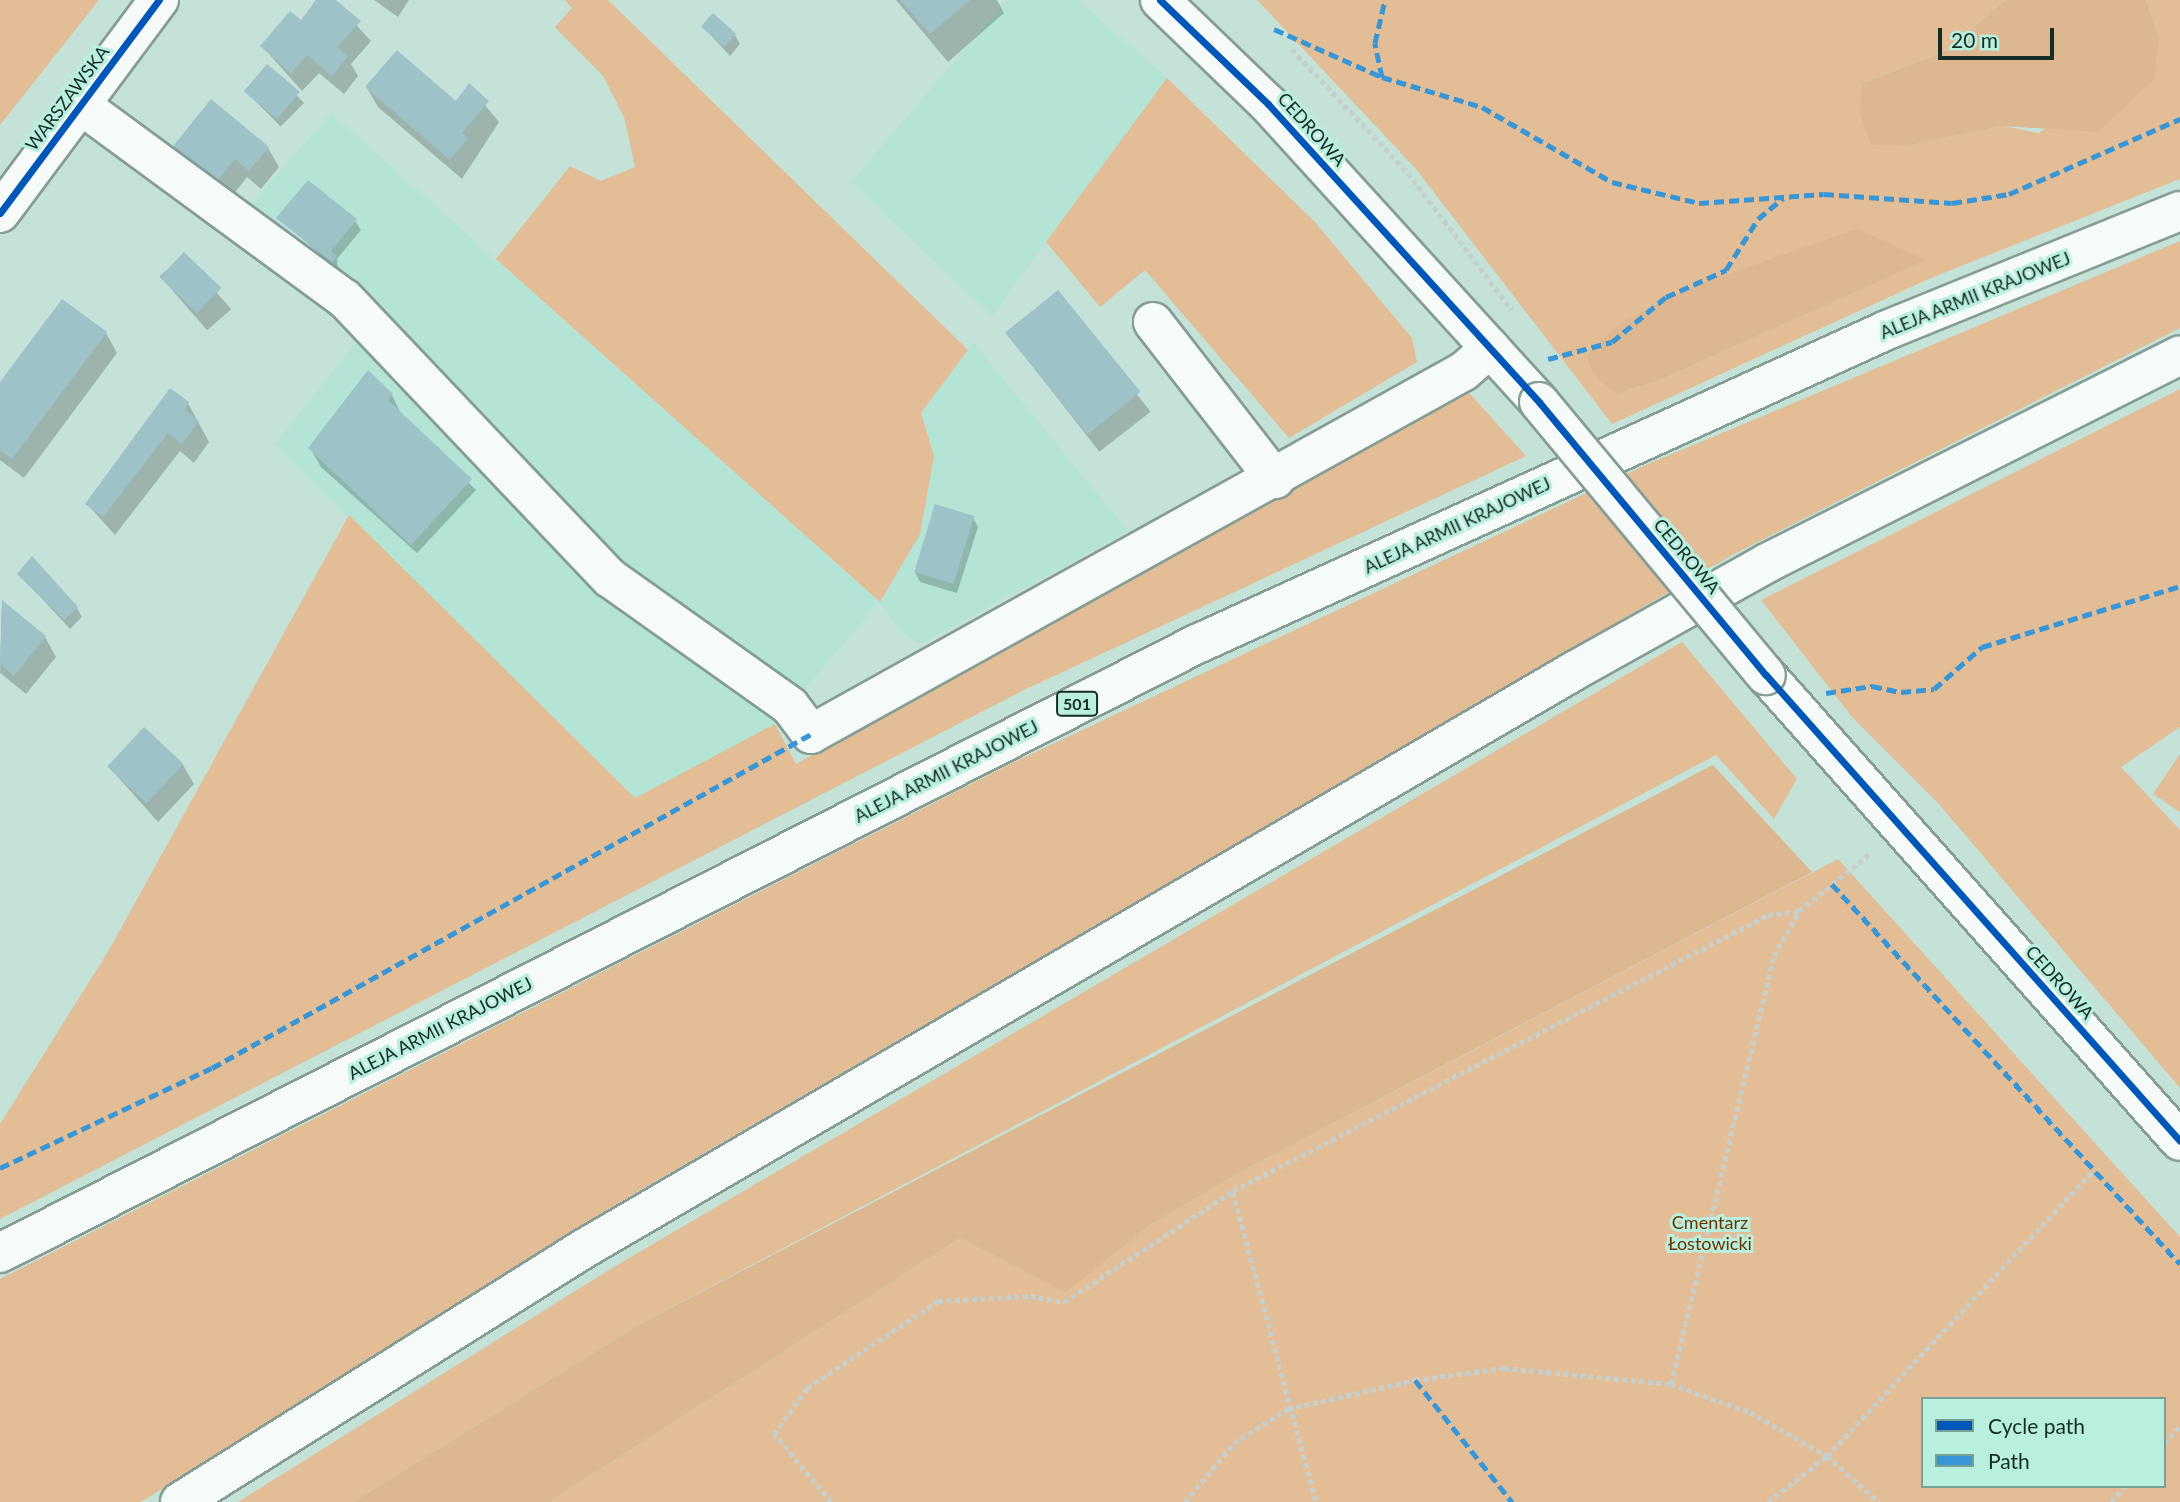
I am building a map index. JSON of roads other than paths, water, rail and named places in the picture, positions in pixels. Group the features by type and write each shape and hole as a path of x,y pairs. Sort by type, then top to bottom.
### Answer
{"main road":[{"name":"WARSZAWSKA","path":"0,213 159,0"},
{"name":"CEDROWA","path":"1160,0 1268,104 1539,401 1766,675 2180,1142"},
{"path":"82,106 345,299 610,578 790,706 811,734 1464,371 1490,348"},
{"name":"ALEJA ARMII KRAJOWEJ","path":"0,1253 1197,644 1887,330 2180,211"},
{"path":"1153,322 1275,478"},
{"path":"180,1502 585,1248 1574,671 1767,563 2180,355"}],"park label":[{"name":"Cmentarz Łostowicki","path":"1710,1233"}]}
